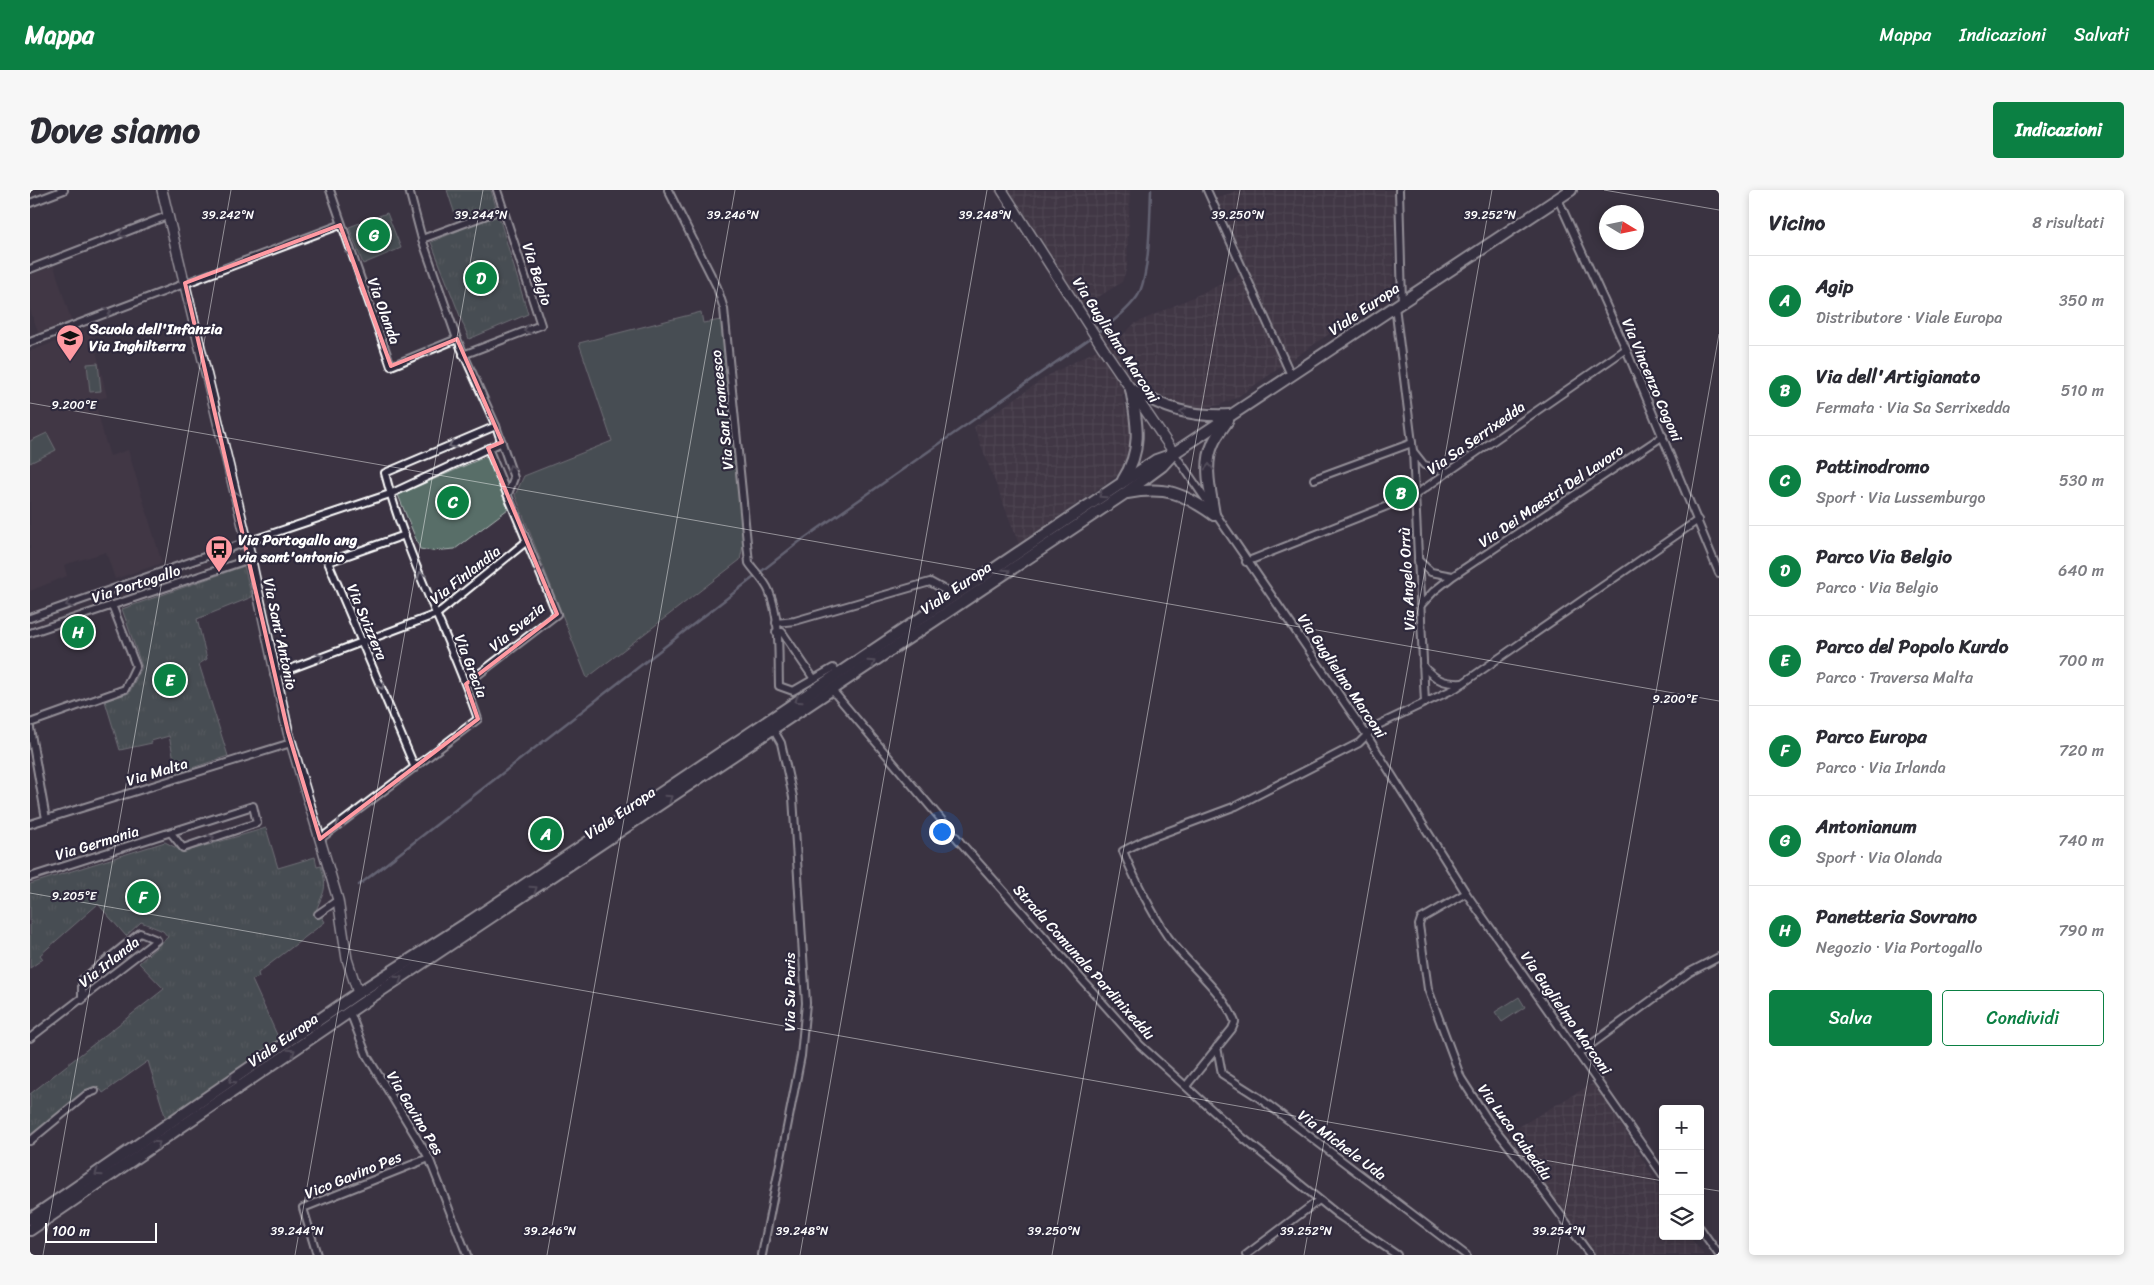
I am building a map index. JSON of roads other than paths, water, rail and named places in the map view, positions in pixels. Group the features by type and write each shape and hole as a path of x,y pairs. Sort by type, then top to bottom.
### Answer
{"main road":[{"name":"Viale Europa","path":"30,1219 358,993 472,920 838,672 1121,483 1156,460 1174,453 1570,190"},
{"path":"1131,389 1162,406 1178,412 1214,416 1231,415"},
{"path":"1121,483 1133,465 1137,450 1138,434 1131,389"},
{"path":"1214,515 1209,483 1210,453 1213,443 1231,415"},
{"name":"Viale Europa","path":"30,1230 350,1012 1124,494 1162,466 1174,453"},
{"path":"1124,494 1154,489 1167,490 1194,500 1214,515"}],"street":[{"path":"30,203 64,190"},
{"name":"Via Sant'Antonio","path":"162,190 250,559 274,674 291,743 338,900 347,959 358,993"},
{"name":"Via Olanda","path":"330,190 340,225 391,366 457,340"},
{"path":"409,190 422,239 457,340 496,426 514,478 508,494"},
{"name":"Via Belgio","path":"463,355 541,325 497,190"},
{"name":"Via San Francesco","path":"668,190 717,287 724,309 748,563 769,591 776,623 779,686 792,691 833,668 838,672"},
{"name":"Via Guglielmo Marconi","path":"1002,190 1103,348 1214,515 1366,734 1466,892 1659,1169"},
{"path":"1207,190 1291,375"},
{"name":"Via Angelo Orrù","path":"1399,190 1398,304 1413,451 1425,703"},
{"name":"Via Vincenzo Cogoni","path":"1558,198 1626,349 1719,573"},
{"path":"422,239 503,209"},
{"path":"30,269 167,216"},
{"path":"30,342 340,225"},
{"name":"Via Sa Serrixedda","path":"1246,562 1415,495 1626,349"},
{"name":"Via Grecia","path":"320,839 478,719 466,684 405,535 390,494 385,473 496,426"},
{"name":"Via Dei Maestri Del Lavoro","path":"1420,606 1434,591 1453,576 1662,436"},
{"name":"Via Portogallo","path":"30,618 246,542 390,494 502,442"},
{"path":"1314,479 1412,443"},
{"name":"Via Svezia","path":"466,684 557,614 488,448"},
{"path":"1413,451 1424,465 1435,470 1448,472"},
{"path":"1186,1086 1232,1029 1235,1022 1228,1006 1168,937 1130,869 1123,851 1145,840 1236,806 1359,743 1376,726 1464,683 1698,520"},
{"name":"Via Svizzera","path":"405,535 328,562 363,641 415,768"},
{"name":"Via Finlandia","path":"274,674 437,614 527,541"},
{"name":"Via Portogallo","path":"30,634 250,559"},
{"path":"1418,560 1431,572 1446,577 1453,576"},
{"path":"776,623 795,621 930,582 954,595"},
{"path":"30,722 125,689 136,666 112,605"},
{"path":"776,632 782,632 814,679"},
{"path":"1423,666 1438,680 1446,683 1464,683"},
{"name":"Strada Comunale Pardinixeddu","path":"832,690 961,843 1140,1045 1220,1119 1319,1200 1396,1255"},
{"path":"30,728 46,819"},
{"name":"Via Su Paris","path":"762,1255 801,1056 806,1003 793,797 781,743 773,729"},
{"name":"Via Malta","path":"30,824 291,743"},
{"name":"Via Germania","path":"30,877 253,806 257,823 183,848 171,833"},
{"name":"Via Luca Cubeddu","path":"1466,892 1421,919 1419,925 1428,989 1461,1078 1488,1120 1528,1170 1590,1255"},
{"path":"318,914 338,900"},
{"name":"Via Irlanda","path":"30,1038 82,1000 158,940 140,933 82,980 82,1000"},
{"path":"1578,1054 1690,972 1719,957"},
{"name":"Via Gavino Pes","path":"350,1012 366,1056 429,1158 467,1255"},
{"name":"Via Michele Uda","path":"1217,1047 1222,1074 1258,1097 1466,1255"},
{"path":"30,1141 87,1094 95,1092"},
{"name":"Vico Gavino Pes","path":"317,1255 303,1208 429,1158"},
{"path":"1246,1255 1319,1200"},
{"path":"1704,1234 1719,1255"}],"waterway":[{"path":"1097,333 1128,307 1137,297 1141,288 1147,261 1151,190"},
{"path":"359,885 799,542 1092,337"}],"place":[{"name":"Antonianum","path":"374,235"},
{"name":"Parco Via Belgio","path":"481,278"},
{"name":"Scuola dell'Infanzia Via Inghilterra","path":"70,362"},
{"name":"Via dell'Artigianato","path":"1401,493"},
{"name":"Pattinodromo","path":"453,502"},
{"name":"Via Portogallo ang via sant'antonio","path":"219,573"},
{"name":"Panetteria Sovrano","path":"78,632"},
{"name":"Parco del Popolo Kurdo","path":"170,680"},
{"name":"Agip","path":"546,834"},
{"name":"Parco Europa","path":"143,897"}]}
